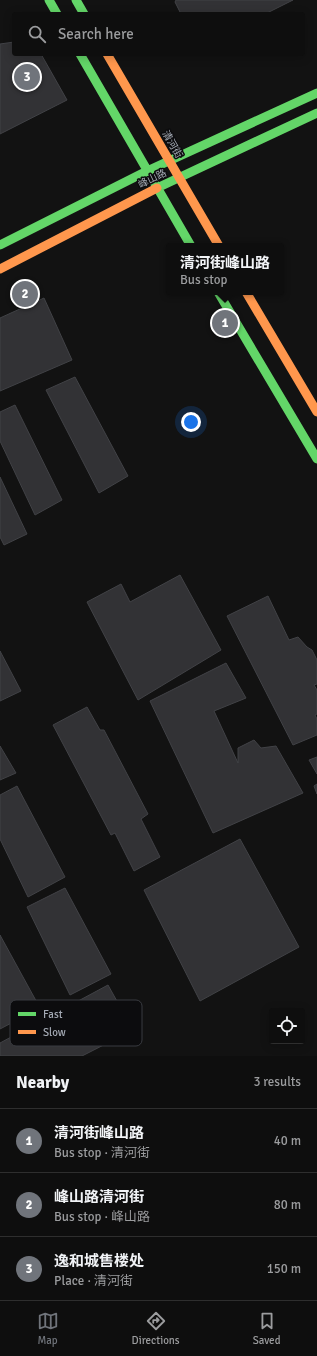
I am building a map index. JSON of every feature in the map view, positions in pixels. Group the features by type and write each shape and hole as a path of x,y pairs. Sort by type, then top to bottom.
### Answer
{"main road":[{"path":"49,0 56,12"},
{"path":"76,0 83,12"},
{"path":"81,56 148,171 156,188 189,243"},
{"name":"清河街","path":"108,56 217,243"},
{"name":"峰山路","path":"0,245 35,226 148,171 317,93"},
{"name":"峰山路","path":"0,269 156,188 317,113"},
{"path":"220,295 317,459"},
{"path":"248,295 317,412"}],"building":[{"path":"176,0 293,0 269,12 180,12 175,2"},
{"path":"12,42 12,56 42,56 67,100 0,134 0,44"},
{"path":"44,298 72,360 0,391 0,318"},
{"path":"75,377 128,476 99,493 46,390"},
{"path":"15,405 62,500 35,515 0,441 0,412"},
{"path":"0,477 27,534 4,545 0,537"},
{"path":"180,575 221,650 138,700 87,602 121,584 130,602"},
{"path":"268,596 289,640 298,637 307,647 312,650 317,660 317,684 314,685 317,690 317,714 315,715 317,719 317,735 293,745 227,616"},
{"path":"0,651 21,691 0,701"},
{"path":"226,663 246,698 214,711 238,763 238,748 254,740 261,748 276,746 303,793 213,833 150,701"},
{"path":"87,707 100,730 104,730 148,814 141,819 160,857 134,871 115,833 111,835 53,725"},
{"path":"0,746 16,773 0,780"},
{"path":"317,757 317,774 309,760"},
{"path":"317,784 317,794 314,786"},
{"path":"17,786 65,877 28,897 0,839 0,795"},
{"path":"240,839 299,947 200,1001 144,890"},
{"path":"65,888 111,974 70,995 27,907"},
{"path":"0,935 36,1000 10,1000 10,1024 0,1029"},
{"path":"108,985 116,1000 80,1000"},
{"path":"10,1038 10,1046 102,1046 82,1056 0,1056 0,1043"}],"traffic: fast":[{"path":"49,0 56,12"},
{"path":"76,0 83,12"},
{"path":"81,56 189,243"},
{"path":"0,245 147,171 317,93"},
{"path":"157,188 317,113"},
{"path":"220,295 317,459"}],"traffic: slow":[{"path":"108,56 217,243"},
{"path":"0,269 157,188"},
{"path":"248,295 317,412"}],"place":[{"name":"逸和城售楼处","path":"27,77"},
{"name":"峰山路清河街","path":"25,294"},
{"name":"清河街峰山路","path":"225,323"}]}
